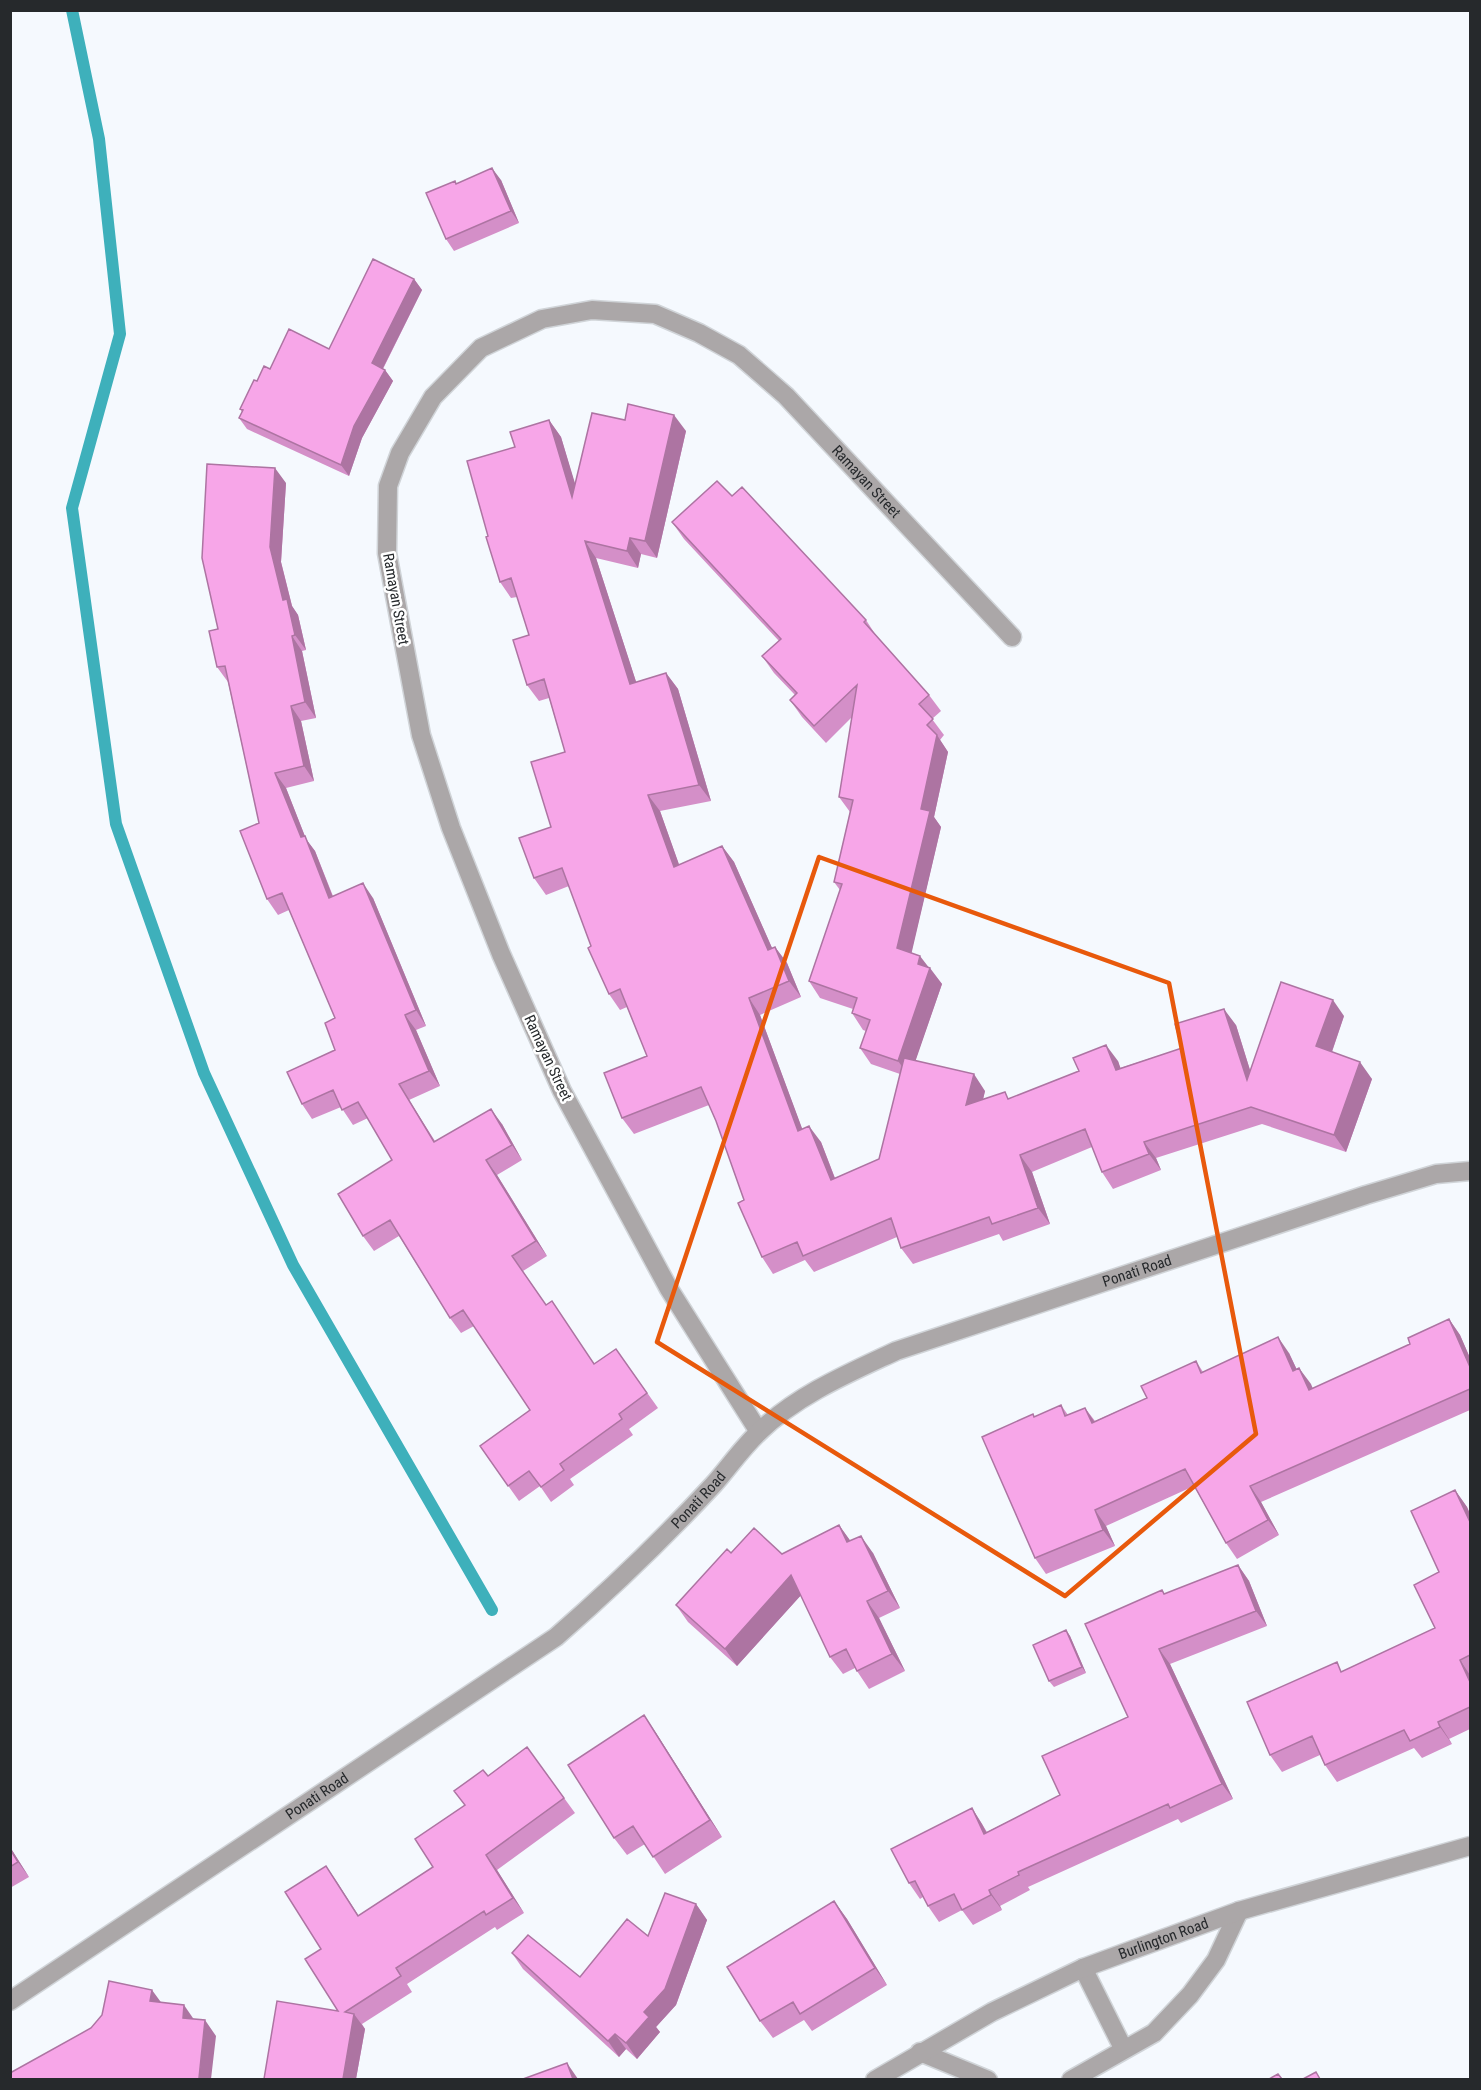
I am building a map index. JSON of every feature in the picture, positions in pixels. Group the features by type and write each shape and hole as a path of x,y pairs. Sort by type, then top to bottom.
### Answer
{"street":[{"name":"Ramayan Street","path":"759,1432 669,1289 562,1091 501,954 451,828 421,735 387,553 388,486 400,453 433,397 481,348 542,319 592,310 655,314 699,333 739,355 786,396 1012,637"},
{"name":"Ponati Road","path":"10,2001 556,1637 635,1564 713,1485 759,1432 790,1408 841,1376 896,1351 1366,1195 1436,1174 1470,1171"},
{"name":"Burlington Road","path":"875,2079 992,2012 1083,1968 1239,1911 1470,1846"},
{"path":"1071,2079 1154,2032 1190,1995 1216,1960 1239,1911"},
{"path":"1083,1968 1124,2050"},
{"path":"920,2052 988,2079"}],"highlighted area":[{"path":"819,857 1169,983 1256,1434 1065,1596 657,1342"}],"building":[{"path":"492,168 511,211 446,239 426,193 455,181 456,184"},
{"path":"373,259 414,279 372,363 385,370 354,426 341,465 239,418 243,410 240,409 254,380 257,381 264,366 270,369 289,329 329,349"},
{"path":"628,404 674,415 645,541 630,538 627,551 585,541 630,684 666,673 699,785 648,795 674,867 722,846 768,950 775,947 789,981 749,998 798,1131 809,1126 831,1180 879,1159 904,1058 974,1074 966,1105 1005,1092 1008,1099 1079,1071 1073,1058 1106,1045 1116,1070 1182,1048 1175,1024 1224,1009 1247,1080 1281,982 1333,1000 1316,1046 1360,1062 1334,1135 1251,1107 1144,1142 1149,1154 1102,1172 1085,1129 1020,1155 1038,1208 992,1224 989,1217 901,1248 891,1218 803,1256 797,1242 762,1257 738,1203 744,1200 716,1121 701,1087 622,1118 604,1073 647,1056 620,989 609,994 588,948 591,946 562,868 534,878 519,838 551,827 531,762 565,752 544,679 527,685 513,640 529,635 511,578 500,582 467,461 515,447 510,432 549,420 572,497 592,413 625,420"},
{"path":"207,464 275,468 270,547 283,600 287,599 305,702 291,706 304,766 275,773 301,837 305,836 329,898 363,883 416,1010 405,1015 429,1071 399,1084 434,1142 491,1109 512,1145 486,1160 536,1241 512,1256 546,1305 552,1301 594,1364 616,1349 647,1393 619,1414 622,1419 560,1464 564,1470 541,1487 529,1471 508,1486 480,1446 530,1410 463,1310 450,1318 390,1220 363,1236 338,1194 392,1160 358,1102 342,1110 333,1090 302,1104 287,1072 335,1050 325,1023 335,1018 282,893 267,899 240,831 259,823 225,666 217,667 209,631 218,629 202,558"},
{"path":"717,481 732,496 742,487 866,620 864,622 929,695 919,704 933,719 927,725 937,735 921,809 930,811 897,948 920,956 918,964 930,968 898,1061 860,1048 870,1020 852,1013 857,998 809,981 842,884 834,882 853,800 839,797 857,685 814,726 790,700 797,693 762,656 781,639 672,522"},
{"path":"1449,1319 1470,1367 1470,1389 1250,1486 1268,1520 1226,1543 1185,1469 1095,1510 1103,1530 1035,1558 982,1437 1033,1414 1034,1417 1061,1405 1065,1416 1085,1408 1092,1423 1147,1398 1141,1386 1196,1361 1201,1373 1278,1337 1293,1371 1299,1368 1309,1390 1410,1344 1408,1338"},
{"path":"1455,1490 1470,1522 1470,1655 1460,1660 1470,1682 1470,1707 1438,1722 1440,1727 1410,1741 1404,1730 1325,1765 1312,1736 1270,1755 1247,1702 1337,1662 1341,1672 1435,1628 1414,1585 1439,1572 1411,1511"},
{"path":"839,1525 847,1542 861,1536 888,1591 867,1601 892,1654 857,1671 846,1649 830,1657 791,1575 725,1649 676,1605 727,1549 731,1553 754,1528 782,1554"},
{"path":"1238,1565 1256,1611 1159,1649 1222,1784 1170,1808 1168,1804 1018,1872 1019,1875 989,1890 991,1895 962,1910 954,1894 928,1906 915,1881 909,1883 891,1849 972,1808 984,1834 1060,1795 1042,1756 1128,1717 1085,1624 1162,1590 1164,1594"},
{"path":"1066,1630 1082,1667 1049,1681 1033,1645"},
{"path":"644,1715 710,1820 653,1857 633,1826 614,1838 568,1765"},
{"path":"527,1747 564,1798 486,1855 513,1898 486,1915 484,1911 396,1968 401,1976 345,2012 354,2014 343,2079 264,2079 277,2001 338,2011 305,1959 321,1949 285,1892 326,1866 358,1916 433,1867 415,1839 465,1805 454,1791 483,1770 488,1776"},
{"path":"10,1849 18,1862 10,1867"},
{"path":"665,1893 696,1904 665,1989 644,2012 649,2017 626,2043 615,2034 608,2041 512,1953 528,1935 580,1977 627,1919 648,1936"},
{"path":"834,1901 875,1968 800,2014 793,2002 760,2021 727,1967"},
{"path":"109,1981 152,1990 150,2001 184,2005 183,2018 205,2020 199,2078 211,2079 10,2079 10,2073 91,2028 102,2015"},
{"path":"567,2063 573,2079 523,2079"},
{"path":"1316,2072 1320,2079 1303,2079"},
{"path":"1278,2074 1282,2079 1269,2079"}],"waterway":[{"path":"72,10 99,139 120,334 72,508 116,824 204,1073 293,1265 492,1610"}]}
